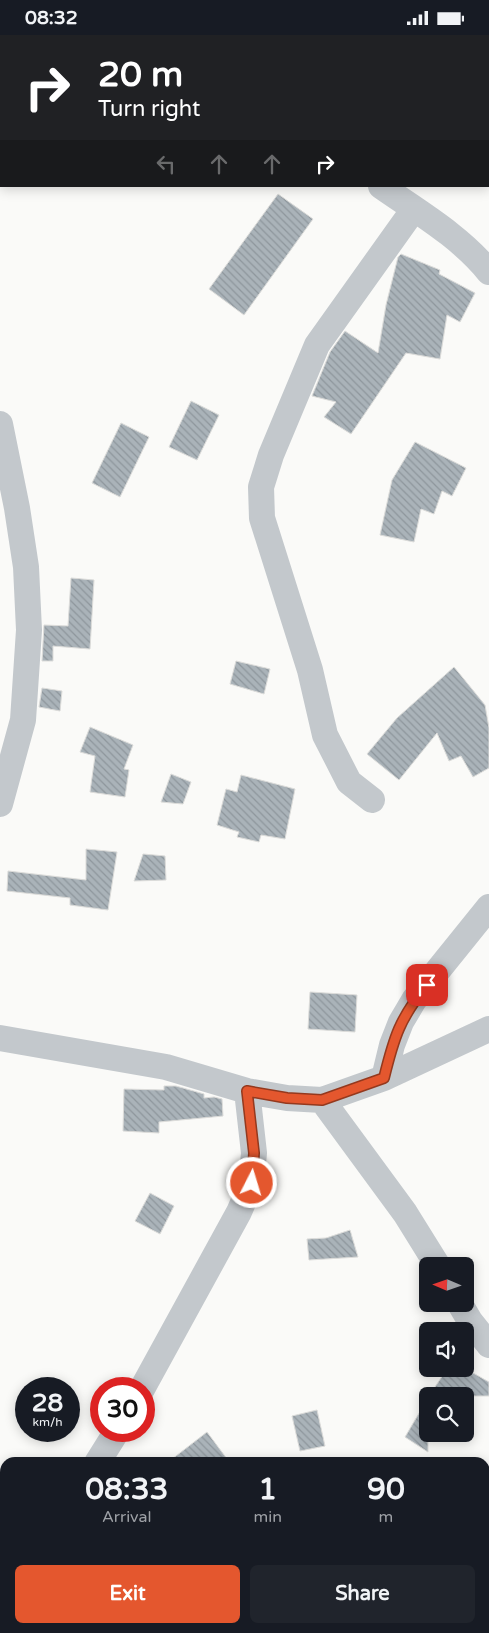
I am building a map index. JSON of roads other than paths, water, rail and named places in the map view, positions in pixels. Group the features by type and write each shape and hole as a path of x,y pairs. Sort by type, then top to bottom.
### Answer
{"street":[{"path":"382,187 476,255 489,272"},
{"path":"372,801 350,782 324,735 310,670 262,518 261,487 271,455 317,345 414,209"},
{"path":"0,424 17,508 26,567 28,630 23,720 0,805"},
{"path":"384,1078 392,1045 401,1022 414,1000 489,907"},
{"path":"0,1038 166,1067 247,1091 287,1098 322,1100 384,1078 489,1029"},
{"path":"149,1377 239,1212 252,1183 254,1153 247,1091"},
{"path":"322,1100 405,1213 432,1257"},
{"path":"465,1313 489,1345"},
{"path":"101,1457 109,1442"}]}
